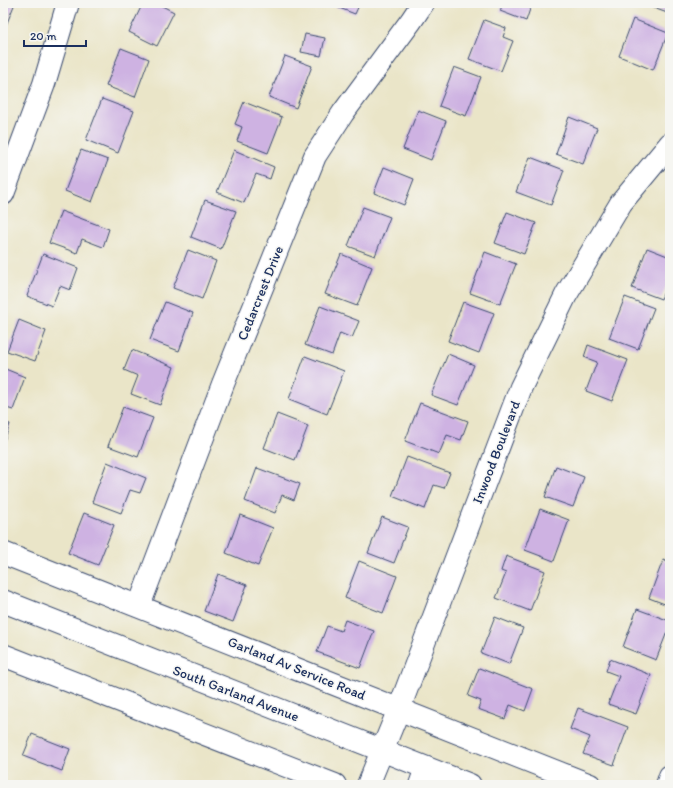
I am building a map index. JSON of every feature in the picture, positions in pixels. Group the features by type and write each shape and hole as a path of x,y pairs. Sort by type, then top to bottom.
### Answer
{"street":[{"path":"3,194 44,84 68,3"},
{"name":"Cedarcrest Drive","path":"139,606 223,384 315,156 343,113 423,3"},
{"name":"Inwood Boulevard","path":"368,785 399,709 520,387 566,296 621,203 670,144"},
{"name":"Garland Av Service Road","path":"3,553 590,785"},
{"name":"South Garland Avenue","path":"3,601 382,750 423,776 470,785"},
{"path":"3,655 335,785"},
{"path":"666,785 670,776"}],"building":[{"path":"3,3 15,3 5,28 3,28"},
{"path":"143,3 156,3 174,12 157,46 129,32"},
{"path":"326,3 360,3 355,14"},
{"path":"503,3 532,3 526,21 500,11"},
{"path":"532,3 543,3 542,7"},
{"path":"649,3 670,3 670,14 648,6"},
{"path":"633,19 668,33 653,70 619,56"},
{"path":"484,20 506,28 503,37 513,41 501,71 469,59"},
{"path":"305,34 325,38 321,56 301,52"},
{"path":"121,48 149,59 135,97 106,86"},
{"path":"285,56 312,66 296,108 269,97"},
{"path":"454,67 481,77 466,116 439,106"},
{"path":"102,99 134,111 118,153 86,140"},
{"path":"244,102 282,117 268,153 237,141 242,127 235,124"},
{"path":"418,110 446,121 431,160 403,149"},
{"path":"569,117 597,128 583,164 556,154"},
{"path":"81,150 108,160 92,202 65,191"},
{"path":"234,150 274,167 270,179 256,174 244,203 217,192"},
{"path":"530,157 564,170 551,205 516,192"},
{"path":"384,167 414,179 404,205 374,193"},
{"path":"205,200 236,211 221,249 191,237"},
{"path":"363,207 390,217 375,256 348,246"},
{"path":"61,211 109,229 103,247 82,239 77,253 49,243"},
{"path":"507,212 536,223 524,254 495,243"},
{"path":"647,248 670,257 670,277 661,299 632,288"},
{"path":"188,250 216,261 202,299 173,288"},
{"path":"485,252 516,264 500,304 470,293"},
{"path":"43,254 78,268 70,290 60,286 52,306 27,296"},
{"path":"341,254 372,267 357,306 325,294"},
{"path":"625,297 654,308 638,349 609,338"},
{"path":"165,302 193,313 179,351 150,340"},
{"path":"463,302 494,313 479,353 448,341"},
{"path":"320,306 359,321 352,338 340,333 332,355 305,345"},
{"path":"19,320 46,331 35,361 7,351"},
{"path":"588,345 628,360 612,401 586,391 597,362 584,357"},
{"path":"132,350 174,367 160,405 131,394 138,376 124,370"},
{"path":"448,354 474,365 458,405 431,395"},
{"path":"305,356 344,371 327,414 289,399"},
{"path":"3,368 25,377 13,410 3,407"},
{"path":"420,403 468,421 461,440 447,435 439,454 405,441"},
{"path":"123,407 153,418 138,457 108,446"},
{"path":"277,414 308,426 295,460 264,448"},
{"path":"3,422 10,424 3,444"},
{"path":"407,457 450,473 444,488 434,485 425,509 392,496"},
{"path":"107,462 146,478 140,493 130,490 121,513 92,502"},
{"path":"556,466 584,477 573,507 545,497"},
{"path":"257,468 300,484 294,500 282,495 275,513 245,501"},
{"path":"540,509 569,520 554,561 525,550"},
{"path":"84,513 114,525 98,565 68,553"},
{"path":"240,515 273,528 258,566 226,553"},
{"path":"382,517 408,527 394,563 368,553"},
{"path":"506,556 545,571 530,611 496,598 506,573 501,571"},
{"path":"663,560 670,563 670,606 649,598"},
{"path":"359,561 397,576 383,613 345,598"},
{"path":"218,574 247,585 233,622 204,611"},
{"path":"637,609 670,621 670,634 667,632 656,660 623,647"},
{"path":"495,617 523,628 509,664 481,653"},
{"path":"345,620 374,631 360,668 317,652 327,626 341,631"},
{"path":"610,659 651,675 636,714 608,704 619,676 606,671"},
{"path":"479,668 533,689 525,711 510,705 505,719 478,709 481,701 468,696"},
{"path":"578,708 628,727 614,765 583,754 590,737 570,729"},
{"path":"32,734 70,749 62,771 23,756"}]}
